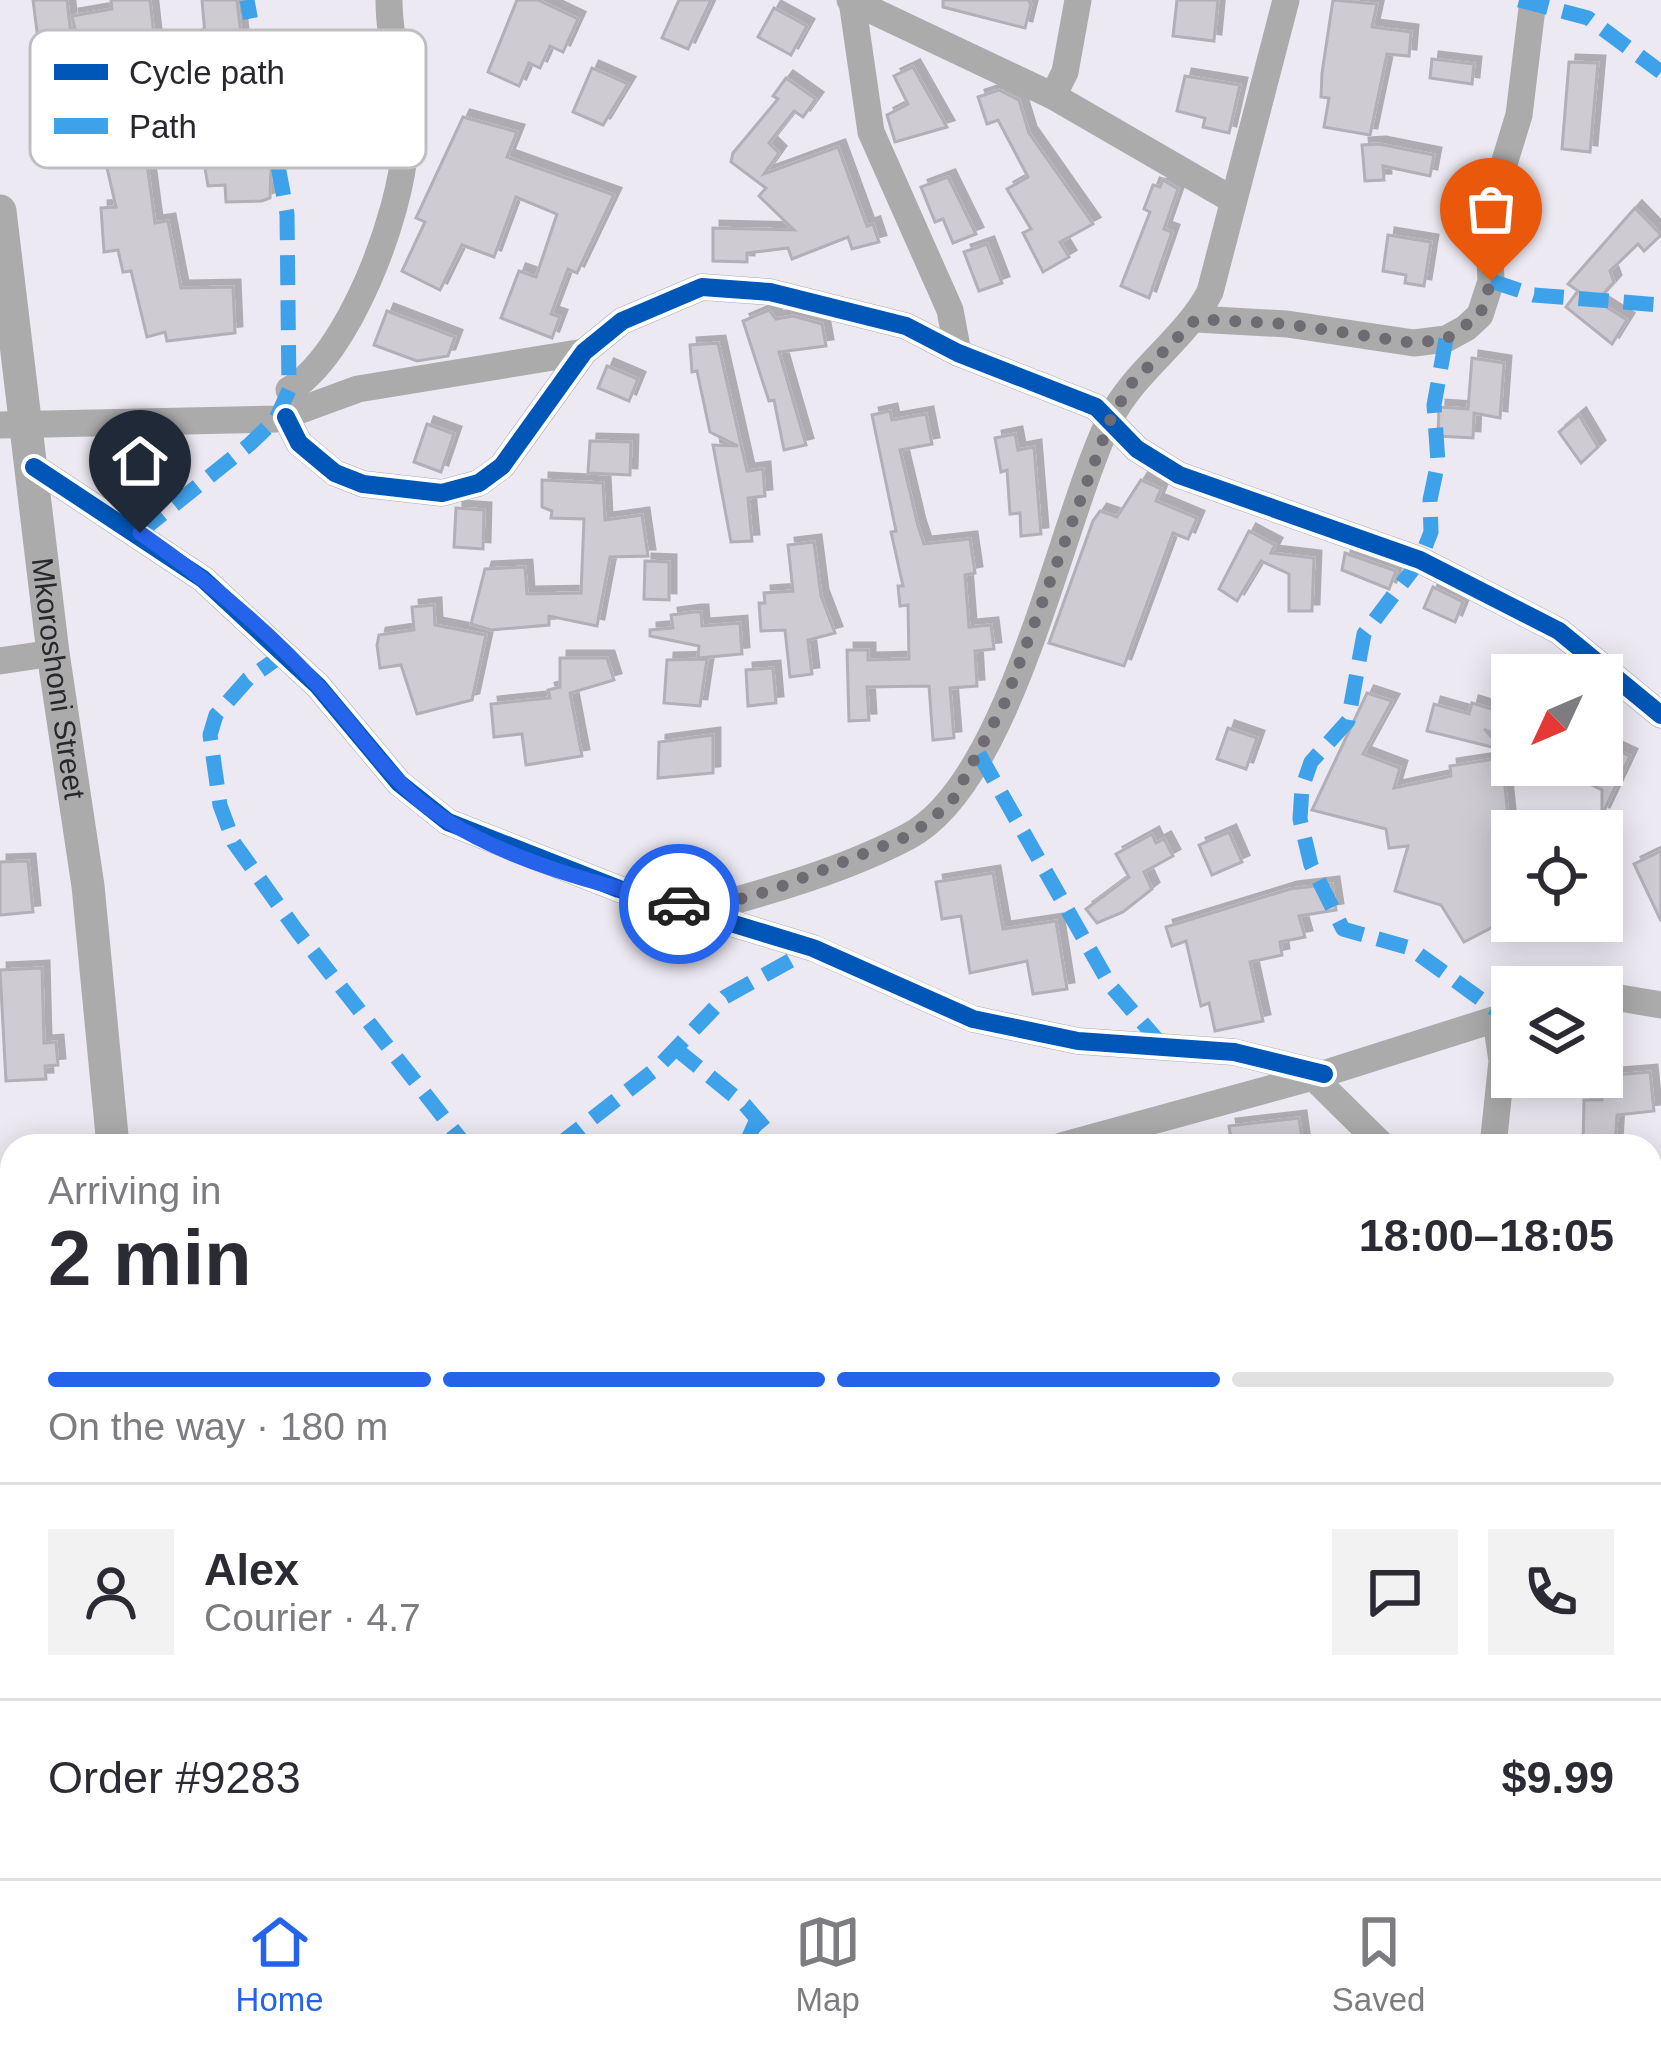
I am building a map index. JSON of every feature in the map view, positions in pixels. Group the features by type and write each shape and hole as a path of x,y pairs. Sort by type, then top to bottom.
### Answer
{"street":[{"path":"389,0 392,30"},
{"path":"1053,96 1065,72 1078,0"},
{"path":"701,910 772,890 911,835 951,803 1005,702 1111,418 1132,383 1196,319 1210,292 1286,0"},
{"path":"1196,319 1287,324 1414,343 1446,339 1480,315 1491,281 1488,216 1519,116 1533,0"},
{"path":"851,1 1053,96 1231,199"},
{"path":"851,1 871,132 950,310 958,353"},
{"path":"288,404 346,324 401,168"},
{"name":"Mkoroshoni Street","path":"0,211 15,425 34,466 53,653 88,886 112,1134"},
{"path":"288,404 299,443 335,473 363,484 442,493 479,483 502,466 584,352 622,321 702,286 770,292 863,313 906,326 958,353 1079,399 1111,418 1137,449 1179,475 1420,560 1559,631 1661,715"},
{"path":"15,425 288,404 584,352"},
{"path":"34,466 203,578 318,686 399,783 448,822 596,881 701,910 825,953 973,1018 1078,1041 1234,1052 1319,1075 1373,1134"},
{"path":"0,661 53,653"},
{"path":"1623,999 1661,1005"},
{"path":"1105,1134 1491,1021"},
{"path":"1494,1134 1498,1098"}],"building":[{"path":"33,0 67,0 70,30 37,30"},
{"path":"111,0 150,0 153,30 75,30 72,16 112,9"},
{"path":"202,0 237,0 240,30 205,30"},
{"path":"517,0 538,0 578,19 563,52 550,46 540,68 529,63 519,86 488,72"},
{"path":"679,0 711,0 688,49 662,38"},
{"path":"943,0 1028,0 1031,4 1025,28 943,7"},
{"path":"1177,0 1218,0 1214,41 1173,36"},
{"path":"1333,0 1377,4 1372,27 1411,32 1409,56 1387,54 1370,135 1324,127 1329,98 1321,97 1322,73"},
{"path":"774,8 807,26 791,55 758,37"},
{"path":"1432,59 1474,64 1472,84 1430,78"},
{"path":"1569,62 1598,63 1590,152 1562,149"},
{"path":"913,67 947,127 895,142 887,115 908,104 894,76"},
{"path":"592,68 628,84 603,125 573,112"},
{"path":"1185,76 1240,85 1229,133 1203,127 1205,118 1177,111"},
{"path":"786,78 816,99 803,117 794,111 769,143 779,153 764,174 838,147 867,226 873,224 879,242 852,249 848,237 792,259 788,248 747,253 747,262 713,261 713,228 794,230 759,196 766,188 731,162 733,153 778,99 773,96"},
{"path":"999,90 1019,100 1029,133 1093,224 1060,242 1069,257 1043,272 1023,233 1031,229 1007,189 1028,177 998,120 987,124 978,97"},
{"path":"463,117 517,132 507,157 614,195 577,273 568,269 551,314 560,317 552,338 501,318 519,271 536,277 557,214 516,197 494,257 462,245 440,290 402,271 425,222 416,218"},
{"path":"1362,145 1434,155 1430,176 1383,166 1384,180 1365,181"},
{"path":"107,168 148,168 155,223 168,221 181,288 233,287 235,333 167,341 165,332 147,337 131,271 123,272 118,250 104,252 101,208 116,207"},
{"path":"205,168 271,168 270,198 262,201 226,202 225,185 208,186"},
{"path":"948,177 976,234 953,243 943,219 935,222 921,187"},
{"path":"1163,180 1178,189 1164,229 1172,232 1149,298 1121,286 1150,212 1144,209 1153,185 1160,187"},
{"path":"1635,208 1661,235 1644,251 1638,244 1610,271 1614,282 1597,301 1627,320 1612,344 1566,307 1578,291 1568,284"},
{"path":"1388,235 1431,242 1424,286 1405,283 1406,275 1383,271"},
{"path":"987,244 1002,283 979,291 964,252"},
{"path":"769,310 776,319 793,316 822,324 826,346 779,352 806,445 784,450 774,400 769,401 743,321"},
{"path":"387,311 455,337 448,356 417,361 374,345"},
{"path":"718,343 747,471 763,469 765,496 748,498 752,541 731,542 713,445 738,446 710,432 697,371 692,372 690,345"},
{"path":"1472,358 1504,363 1500,418 1474,413 1473,438 1438,436 1439,407 1468,409"},
{"path":"607,366 638,379 629,401 598,388"},
{"path":"890,411 892,420 926,414 932,444 900,450 918,526 924,544 970,539 975,573 965,575 969,627 991,625 994,649 975,651 977,686 950,688 954,738 933,740 929,686 867,687 869,720 849,721 847,650 868,650 868,660 909,659 908,605 900,606 898,586 903,586 891,532 896,531 872,415"},
{"path":"1579,415 1598,447 1581,463 1559,432"},
{"path":"427,424 454,434 441,472 414,462"},
{"path":"1015,434 1018,450 1034,447 1041,534 1021,536 1020,513 1010,514 1007,470 1001,472 995,438"},
{"path":"590,441 631,442 630,475 588,473"},
{"path":"542,480 603,483 605,520 642,515 648,556 610,557 597,626 549,616 549,625 491,630 471,624 485,569 525,567 527,594 581,593 584,519 551,518 552,511 542,507"},
{"path":"1141,480 1161,489 1156,501 1197,518 1188,539 1173,533 1124,666 1049,643 1093,521 1100,511 1117,517"},
{"path":"456,508 484,510 483,549 454,547"},
{"path":"1249,531 1275,545 1271,553 1314,558 1312,611 1289,611 1289,574 1261,561 1237,601 1219,589"},
{"path":"814,542 821,596 835,633 808,640 812,674 790,677 785,630 761,631 759,603 765,603 764,593 793,591 788,545"},
{"path":"1345,553 1396,571 1389,589 1342,570"},
{"path":"645,561 669,562 669,600 644,599"},
{"path":"1433,587 1463,602 1455,622 1424,608"},
{"path":"434,605 435,625 486,635 472,700 417,714 401,665 380,668 377,645 379,635 414,630 412,607"},
{"path":"701,612 702,626 740,623 742,654 698,658 699,646 650,636 650,630 673,628 671,615"},
{"path":"560,658 607,658 614,680 570,693 582,756 526,765 522,734 494,737 491,704 550,698 548,690 560,687"},
{"path":"707,659 700,706 664,703 667,660"},
{"path":"773,668 776,703 748,706 746,670"},
{"path":"1367,693 1392,701 1363,754 1400,768 1394,788 1451,776 1450,766 1491,760 1491,786 1505,786 1507,810 1491,810 1491,928 1464,942 1441,905 1395,891 1408,846 1389,848 1386,829 1312,810"},
{"path":"1472,703 1491,709 1491,732 1484,729 1491,736 1491,747 1427,731 1434,704 1469,714"},
{"path":"1228,728 1257,738 1246,769 1217,759"},
{"path":"713,735 713,773 658,778 659,742"},
{"path":"1594,786 1616,786 1604,810 1602,810 1602,790"},
{"path":"1229,832 1242,862 1212,875 1199,845"},
{"path":"1152,834 1156,843 1164,839 1173,856 1144,872 1152,889 1123,912 1097,923 1086,909 1129,877 1116,854"},
{"path":"1661,851 1661,921 1634,864"},
{"path":"28,861 33,912 0,915 0,862"},
{"path":"993,873 1003,929 1056,921 1067,989 1033,994 1027,961 970,973 961,916 942,919 936,882"},
{"path":"1332,884 1336,910 1299,916 1305,937 1280,942 1282,955 1250,962 1263,1021 1215,1031 1209,1003 1201,1006 1186,941 1172,946 1166,927 1290,889"},
{"path":"42,968 44,1043 56,1042 58,1065 45,1066 46,1079 6,1081 0,970"},
{"path":"1650,1072 1654,1111 1617,1115 1616,1134 1583,1134 1584,1100 1623,1098 1623,1074"},
{"path":"1299,1118 1301,1134 1230,1134 1229,1126"}],"marked path":[{"path":"247,0 253,30"},
{"path":"1519,0 1588,18 1661,72"},
{"path":"139,533 250,444 276,419 289,390 287,214 278,168"},
{"path":"1491,281 1534,295 1661,305"},
{"path":"1446,339 1434,405 1438,462 1430,500 1431,532 1420,560 1364,634 1348,721 1311,762 1302,788 1300,819 1311,865 1343,929 1410,948 1491,1007"},
{"path":"285,653 248,679 216,715 210,735 220,805 234,843 297,931 457,1134"},
{"path":"979,754 1110,985 1160,1043"},
{"path":"572,1134 657,1068 725,997 813,948"},
{"path":"675,1048 745,1105 770,1134"},
{"path":"750,1134 757,1119"}],"cycle path":[{"path":"286,417 299,443 335,473 363,484 442,493 479,483 502,466 584,352 622,321 702,287 770,292 906,326 958,353 1096,407 1137,449 1179,475 1420,560 1559,631 1661,715"},
{"path":"34,467 203,579 318,686 399,783 448,822 619,889 813,948 973,1019 1078,1041 1234,1052 1324,1074"}],"way so far":[{"path":"679,904 701,910 772,890 911,835 951,803 1005,702 1111,418 1132,383 1196,319 1287,324 1414,343 1446,339 1480,315 1491,281"}],"route":[{"path":"140,533 203,578 278,645 399,783 448,822 619,889 679,904"}]}
